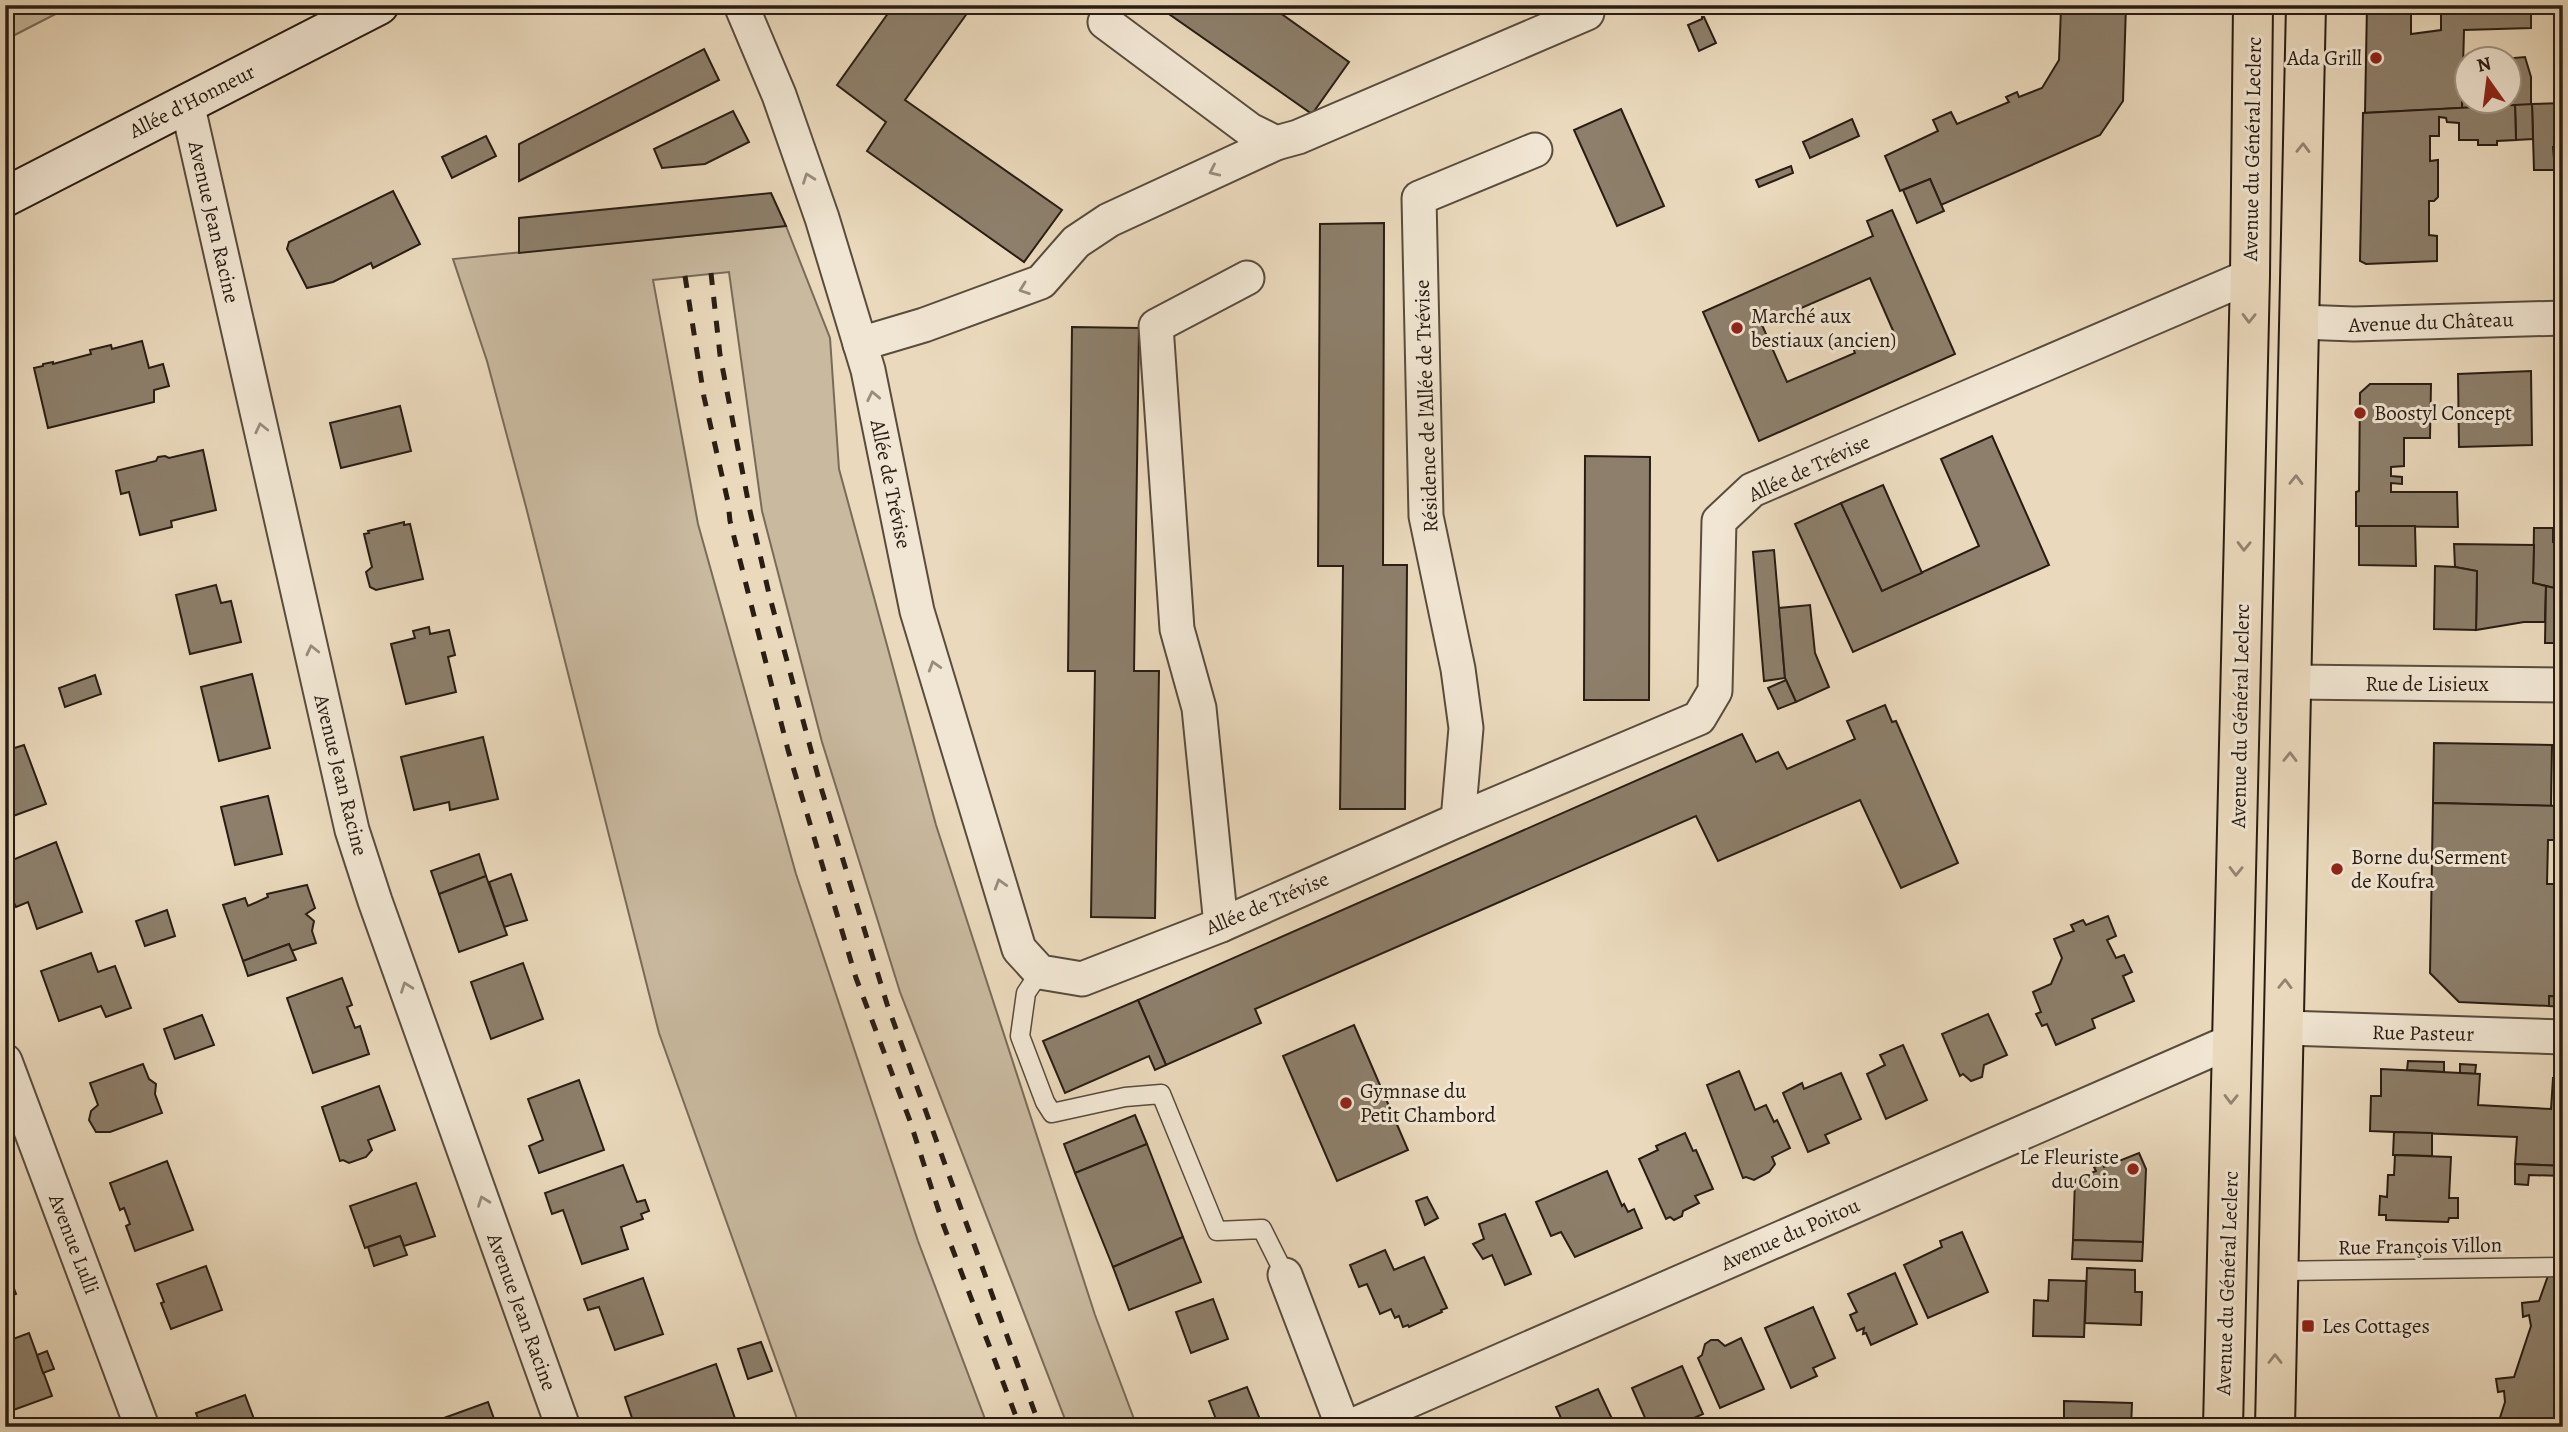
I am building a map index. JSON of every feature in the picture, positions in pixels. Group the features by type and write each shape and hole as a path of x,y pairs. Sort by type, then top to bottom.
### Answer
{"main road":[{"name":"Allée d'Honneur","path":"5,197 379,5"},
{"name":"Avenue du Général Leclerc","path":"2223,1427 2250,276 2253,5"},
{"path":"2275,1427 2306,5"}],"street":[{"name":"Allée de Trévise","path":"741,5 779,94 822,218 868,370 917,611 1030,960 1082,979 1221,925 1458,820 1699,718 1715,691 1719,521 1752,490 2250,276"},
{"path":"860,344 924,325 1041,282 1076,242 1108,220 1276,143 1298,137 1587,8"},
{"path":"1105,22 1250,130 1276,143"},
{"name":"Avenue Jean Racine","path":"187,103 352,830 563,1427"},
{"name":"Résidence de l'Allée de Trévise","path":"1458,820 1466,728 1458,669 1426,516 1419,198 1535,150"},
{"path":"1221,925 1199,708 1177,629 1157,326 1247,278"},
{"name":"Avenue du Château","path":"2300,322 2354,324 2563,318"},
{"name":"Rue de Lisieux","path":"2292,682 2563,685"},
{"name":"Rue Pasteur","path":"2284,1028 2563,1037"},
{"name":"Avenue du Poitou","path":"1349,1427 2232,1041"},
{"name":"Avenue Lulli","path":"5,1061 142,1427"},
{"path":"1285,1276 1343,1427"}],"lane":[{"path":"1030,960 1020,1036 1045,1102 1052,1113 1125,1097 1161,1094 1217,1231 1262,1229 1285,1276"},
{"name":"Rue François Villon","path":"2277,1271 2563,1267"}],"shaded area":[{"path":"5,5 73,5 5,40"},
{"path":"786,226 830,338 839,469 936,825 1095,1315 1137,1427 1068,1427 900,992 822,742 762,511 729,272 653,280 698,524 796,874 918,1241 988,1427 800,1427 659,1033 526,507 487,361 453,259"}],"building":[{"path":"894,5 973,5 905,100 1062,210 1024,262 867,151 886,122 837,85"},
{"path":"1156,5 1269,5 1349,62 1312,114"},
{"path":"2048,5 2126,5 2123,101 2100,135 1941,205 1930,179 1900,191 1885,156 1938,131 1933,120 1951,112 1957,124 2009,102 2006,97 2017,92 2019,97 2042,88 2059,60 2061,8"},
{"path":"2367,5 2411,5 2411,34 2441,30 2441,5 2531,5 2531,28 2464,30 2464,46 2452,46 2452,109 2365,113"},
{"path":"1702,17 1716,43 1699,51 1688,25"},
{"path":"704,49 719,80 519,181 519,144"},
{"path":"2522,57 2525,57 2531,77 2531,105 2522,105"},
{"path":"2563,103 2563,147 2553,147 2555,170 2534,170 2532,104"},
{"path":"2532,104 2533,139 2516,140 2515,116 2522,116 2522,105"},
{"path":"2452,108 2452,116 2515,116 2516,140 2497,141 2497,145 2478,145 2478,140 2459,140 2459,123 2447,122 2446,118 2439,117 2439,136 2430,136 2430,161 2438,160 2438,197 2429,201 2429,235 2437,236 2437,261 2366,264 2360,261 2363,113"},
{"path":"1621,109 1664,206 1617,226 1574,130"},
{"path":"733,111 749,142 705,164 662,168 654,149"},
{"path":"1852,119 1859,136 1810,158 1803,142"},
{"path":"486,136 496,156 452,178 442,157"},
{"path":"1791,166 1793,173 1759,187 1756,180"},
{"path":"1930,179 1944,211 1917,223 1903,190"},
{"path":"393,191 420,244 373,268 371,263 333,282 307,288 287,249 289,242"},
{"path":"771,193 786,226 519,253 519,218"},
{"name":"Marché aux bestiaux (ancien)","path":"1892,210 1955,354 1759,441 1703,312 1873,236 1867,221","holes":["1870,278 1895,335 1868,347 1864,339 1852,345 1855,353 1787,382 1762,325"]},
{"path":"1384,223 1383,565 1407,565 1405,809 1340,809 1343,566 1318,566 1320,224"},
{"path":"1072,327 1139,328 1134,671 1159,671 1155,918 1091,917 1095,671 1068,671"},
{"path":"142,341 149,368 163,364 169,386 154,390 154,402 48,428 34,368 91,354 90,350 111,345 112,349"},
{"path":"2531,371 2532,445 2459,447 2458,374"},
{"path":"2556,378 2563,378 2563,419 2557,419"},
{"path":"2370,384 2431,384 2430,438 2404,438 2404,466 2391,467 2391,476 2402,477 2402,484 2391,483 2391,492 2457,492 2458,527 2356,526 2360,393"},
{"path":"400,406 411,451 341,468 330,423"},
{"path":"1992,436 2049,565 1853,652 1795,524 1841,503 1882,591 1979,546 1941,459"},
{"path":"203,450 216,510 171,521 172,527 140,535 129,492 121,494 116,471 156,461 158,457 169,458"},
{"path":"1585,456 1650,457 1649,700 1584,700"},
{"path":"1883,485 1922,573 1882,591 1841,503"},
{"path":"404,522 404,525 410,524 423,579 376,590 370,587 366,572 372,567 364,534"},
{"path":"2359,526 2415,526 2416,566 2359,565"},
{"path":"2534,528 2553,528 2553,542 2561,542 2563,590 2533,583"},
{"path":"2454,544 2534,545 2533,583 2546,586 2545,622 2524,622 2476,630 2477,571 2455,567"},
{"path":"1774,550 1785,678 1764,681 1753,552"},
{"path":"2435,566 2477,571 2476,630 2434,629"},
{"path":"216,585 221,603 231,601 241,642 190,654 176,595"},
{"path":"2546,586 2563,590 2563,643 2545,643"},
{"path":"1810,605 1815,653 1829,687 1796,702 1785,678 1779,608"},
{"path":"429,627 430,634 449,630 455,655 448,657 456,692 406,704 391,644 415,638 413,631"},
{"path":"252,674 270,748 219,761 201,687"},
{"path":"95,675 101,694 65,707 59,688"},
{"path":"1786,680 1796,702 1778,709 1768,688"},
{"path":"1885,705 1892,722 1896,721 1958,863 1901,888 1860,800 1718,861 1696,816 1255,1009 1261,1023 1166,1065 1138,1000 1742,734 1756,762 1778,752 1787,769 1855,739 1847,721"},
{"path":"483,737 498,799 450,810 449,802 414,810 401,757"},
{"path":"2434,743 2552,745 2551,806 2433,803"},
{"path":"24,745 46,804 5,819 5,751"},
{"path":"268,796 282,854 235,865 221,807"},
{"path":"2433,803 2563,806 2563,840 2548,840 2547,884 2563,884 2563,997 2549,996 2549,1006 2459,1002 2430,973"},
{"path":"56,842 82,912 37,929 28,902 16,907 14,903 9,905 5,894 5,887 9,883 5,863"},
{"path":"479,854 486,876 439,894 431,871"},
{"path":"511,874 527,920 504,927 489,882"},
{"path":"486,876 507,935 459,952 439,894"},
{"path":"307,885 315,908 306,914 314,921 312,931 316,943 291,951 289,944 243,961 223,905 245,898 248,906 268,897 267,894"},
{"path":"167,910 175,936 145,946 136,921"},
{"path":"2108,916 2116,936 2107,940 2116,958 2124,955 2132,972 2123,976 2134,1001 2092,1019 2095,1028 2056,1045 2047,1024 2042,1026 2036,1014 2041,1012 2033,992 2051,984 2062,958 2054,939 2074,931 2071,925 2083,920 2086,925"},
{"path":"289,944 296,960 248,976 243,961"},
{"path":"91,953 98,972 115,966 131,1008 106,1017 101,1006 59,1021 41,971"},
{"path":"523,963 543,1019 491,1039 471,982"},
{"path":"342,978 352,1005 347,1007 355,1028 360,1026 369,1054 313,1073 287,998"},
{"path":"2549,996 2563,997 2563,1007 2549,1006"},
{"path":"1138,1000 1166,1065 1155,1070 1149,1056 1065,1093 1043,1041"},
{"path":"1988,1014 2007,1055 1984,1065 1982,1077 1971,1081 1963,1074 1960,1076 1942,1034"},
{"path":"202,1015 214,1045 175,1059 164,1029"},
{"name":"Gymnase du Petit Chambord","path":"1354,1025 1408,1150 1337,1181 1283,1056"},
{"path":"1903,1045 1927,1100 1886,1119 1867,1074 1885,1065 1880,1055"},
{"path":"2408,1061 2444,1062 2444,1072 2407,1070"},
{"path":"143,1064 149,1079 156,1084 155,1094 162,1113 110,1132 96,1132 89,1120 91,1111 98,1105 90,1083"},
{"path":"2460,1064 2476,1065 2475,1074 2460,1073"},
{"path":"2381,1069 2480,1074 2478,1105 2551,1109 2553,1078 2563,1078 2563,1166 2515,1164 2517,1137 2370,1131 2371,1096 2381,1096"},
{"path":"1739,1071 1755,1110 1766,1105 1774,1122 1777,1120 1790,1148 1772,1157 1775,1164 1769,1172 1754,1180 1743,1178 1707,1085"},
{"path":"1841,1073 1861,1119 1825,1135 1829,1143 1808,1152 1783,1093 1802,1083 1804,1089"},
{"path":"579,1080 604,1150 539,1173 529,1146 543,1140 528,1099"},
{"path":"379,1086 395,1130 368,1140 372,1150 366,1157 349,1163 340,1161 322,1107"},
{"path":"1135,1115 1147,1144 1075,1173 1064,1144"},
{"path":"2394,1132 2432,1133 2432,1156 2393,1155"},
{"path":"1685,1133 1693,1151 1696,1150 1713,1189 1695,1196 1699,1203 1683,1211 1682,1216 1674,1220 1670,1217 1666,1219 1639,1159 1658,1150 1656,1146"},
{"path":"1147,1144 1183,1237 1113,1267 1075,1173"},
{"path":"2139,1153 2146,1169 2143,1242 2073,1240 2075,1180 2096,1171 2094,1167 2103,1164 2104,1167"},
{"path":"2395,1155 2451,1157 2449,1198 2458,1198 2458,1218 2449,1218 2448,1222 2386,1220 2386,1215 2379,1215 2380,1196 2387,1197 2388,1175 2394,1175"},
{"path":"167,1161 193,1230 135,1251 126,1226 130,1224 124,1208 120,1210 110,1183"},
{"path":"2515,1164 2563,1166 2563,1176 2529,1175 2528,1185 2515,1184"},
{"path":"623,1165 637,1202 645,1200 649,1211 641,1214 643,1219 621,1227 628,1249 582,1264 563,1210 552,1214 545,1193"},
{"path":"1607,1171 1622,1206 1624,1204 1628,1212 1634,1209 1642,1228 1575,1257 1561,1232 1551,1236 1536,1202"},
{"path":"416,1183 435,1236 404,1246 400,1236 365,1248 350,1206"},
{"path":"1427,1197 1438,1218 1425,1225 1416,1201"},
{"path":"1505,1214 1531,1274 1505,1285 1492,1255 1483,1259 1473,1244 1484,1239 1479,1224"},
{"path":"1962,1232 1988,1292 1928,1318 1904,1265 1942,1247 1940,1241"},
{"path":"400,1236 407,1255 374,1266 368,1247"},
{"path":"1183,1237 1201,1282 1129,1310 1113,1267"},
{"path":"2073,1240 2143,1242 2142,1261 2072,1259"},
{"path":"1385,1250 1394,1270 1424,1257 1447,1308 1409,1327 1403,1327 1399,1316 1395,1318 1391,1309 1380,1314 1367,1284 1359,1287 1350,1265"},
{"path":"206,1266 222,1310 171,1329 157,1284"},
{"path":"2087,1268 2135,1270 2135,1292 2142,1292 2141,1325 2085,1323"},
{"path":"7,1270 16,1294 5,1298 5,1271"},
{"path":"1895,1273 1917,1324 1871,1345 1866,1333 1863,1334 1864,1328 1857,1331 1850,1315 1857,1312 1848,1294"},
{"path":"2549,1273 2563,1278 2563,1416 2559,1427 2497,1427 2505,1402 2504,1391 2498,1392 2496,1379 2514,1377 2531,1326 2529,1315 2523,1317 2522,1303 2539,1301"},
{"path":"643,1278 663,1334 615,1350 599,1307 588,1310 584,1299"},
{"path":"2049,1280 2086,1281 2084,1337 2033,1336 2034,1300 2048,1301"},
{"path":"1213,1299 1228,1339 1191,1353 1176,1312"},
{"path":"1813,1307 1835,1358 1813,1368 1817,1376 1791,1388 1765,1328"},
{"path":"29,1333 52,1396 5,1413 5,1342"},
{"path":"1741,1338 1764,1389 1720,1408 1698,1358 1702,1355 1705,1344 1711,1340 1718,1340 1725,1346"},
{"path":"761,1342 772,1371 748,1379 738,1349"},
{"path":"47,1351 54,1369 43,1373 37,1355"},
{"path":"716,1364 738,1427 635,1427 625,1397"},
{"path":"1682,1366 1703,1414 1674,1427 1649,1427 1632,1388"},
{"path":"1247,1387 1263,1427 1219,1427 1209,1401"},
{"path":"1598,1389 1614,1423 1606,1427 1565,1427 1556,1407"},
{"path":"245,1395 257,1427 201,1427 196,1413"},
{"path":"2064,1401 2132,1403 2131,1427 2064,1427"},
{"path":"488,1402 497,1427 419,1427"},
{"path":"1539,1418 1548,1420 1552,1427 1516,1427"}],"railway":[{"path":"711,273 720,355 750,511 769,594 822,791 887,1004 1040,1427"},
{"path":"685,276 704,397 730,521 788,750 856,978 910,1121 943,1224 1020,1427"}],"place":[{"name":"Ada Grill","path":"2376,58"},
{"name":"Marché aux bestiaux (ancien)","path":"1737,328"},
{"name":"Boostyl Concept","path":"2360,413"},
{"name":"Borne du Serment de Koufra","path":"2337,869"},
{"name":"Gymnase du Petit Chambord","path":"1346,1103"},
{"name":"Le Fleuriste du Coin","path":"2133,1169"},
{"name":"Les Cottages","path":"2308,1326"}]}
